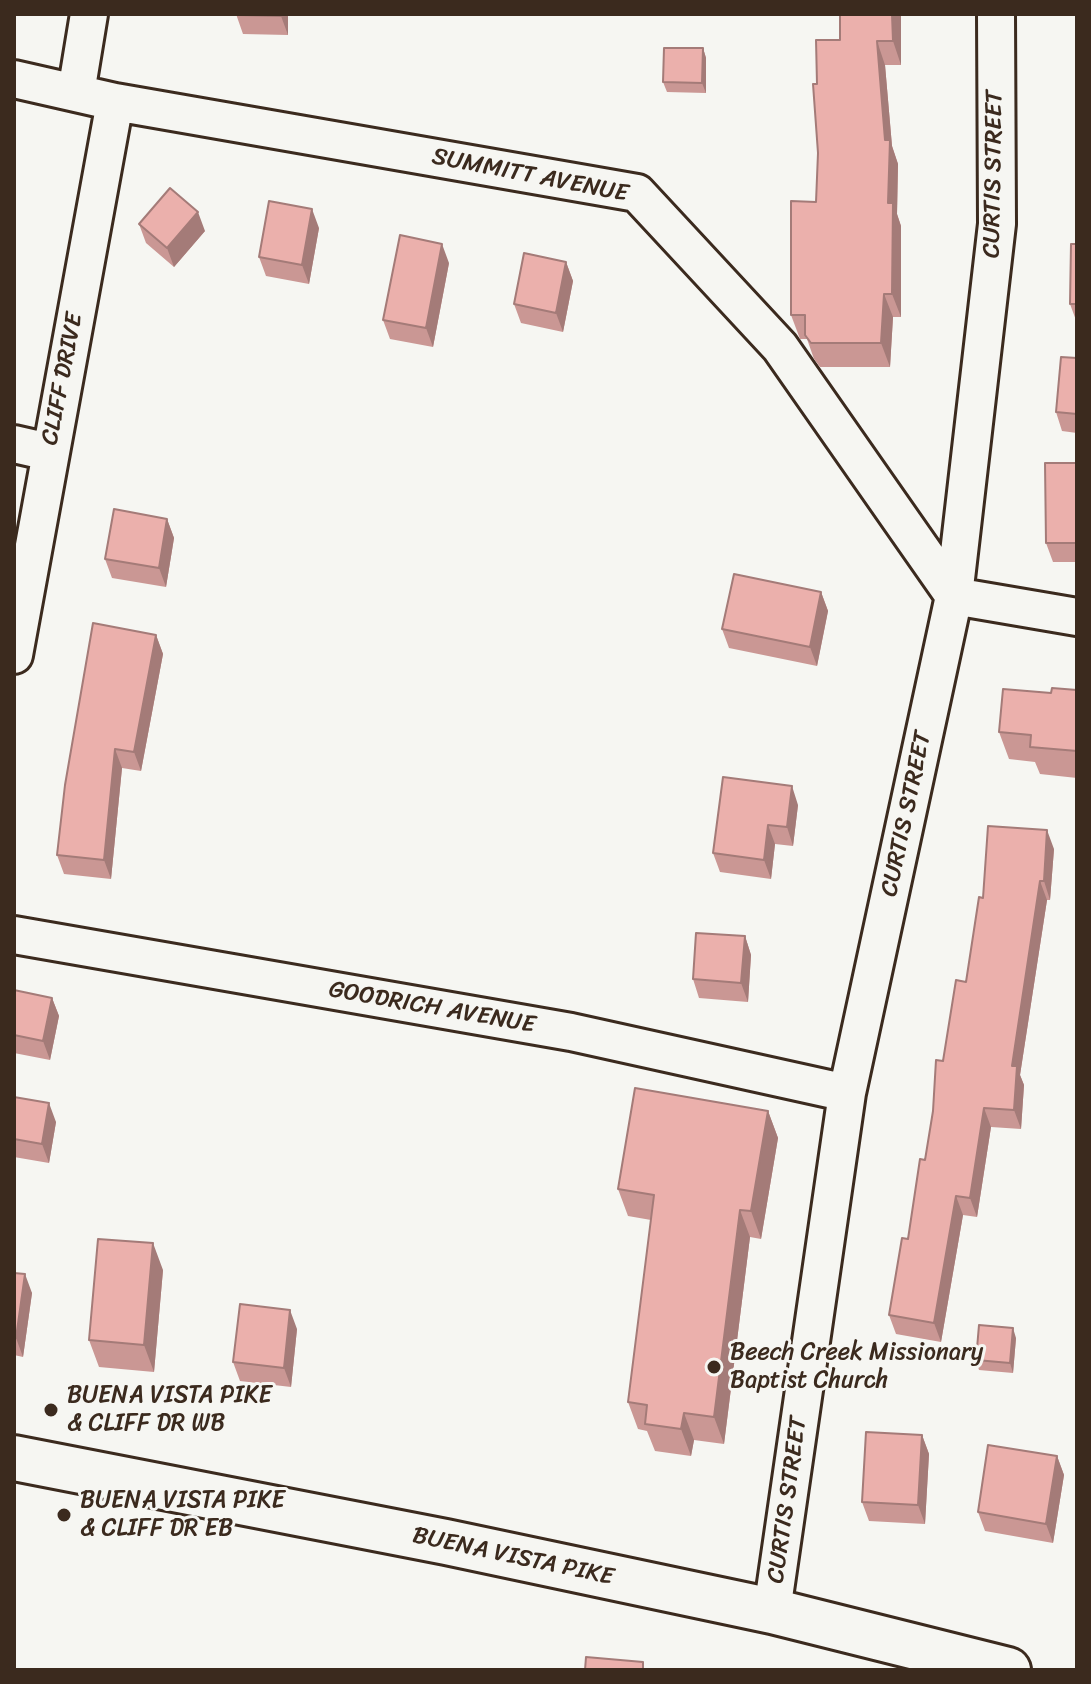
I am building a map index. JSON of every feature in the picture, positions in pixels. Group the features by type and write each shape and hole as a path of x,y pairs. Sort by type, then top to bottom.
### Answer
{"main road":[{"name":"BUENA VISTA PIKE","path":"14,1458 446,1542 772,1611 1008,1670"}],"street":[{"path":"76,93 89,14"},
{"name":"CURTIS STREET","path":"772,1611 847,1093 954,596 997,224 996,14"},
{"name":"SUMMITT AVENUE","path":"14,79 115,102 637,193 780,347 954,596"},
{"name":"CLIFF DRIVE","path":"14,655 115,102"},
{"path":"14,444 49,452"},
{"path":"954,596 1077,617"},
{"name":"GOODRICH AVENUE","path":"14,935 571,1032 847,1093"}],"building":[{"path":"281,14 281,16 236,15"},
{"path":"840,14 892,14 893,41 877,41 885,140 890,140 888,203 893,203 892,294 884,294 881,343 811,343 805,335 805,315 791,315 791,201 816,202 818,153 813,84 817,84 816,40 840,40"},
{"path":"664,48 703,48 702,83 663,82"},
{"path":"170,188 198,212 167,248 139,224"},
{"path":"269,201 312,209 302,265 259,257"},
{"path":"400,235 442,244 426,328 383,320"},
{"path":"1071,244 1077,244 1077,304 1070,304"},
{"path":"524,253 566,262 556,313 514,304"},
{"path":"1061,357 1077,358 1077,414 1056,412"},
{"path":"1045,463 1077,463 1077,543 1046,543"},
{"path":"114,509 167,519 159,568 105,559"},
{"path":"734,574 821,592 810,647 722,629"},
{"path":"93,623 156,635 134,752 115,749 104,860 57,855 65,785"},
{"path":"1052,688 1077,690 1077,751 1030,747 1031,735 999,732 1003,689 1051,693"},
{"path":"723,777 792,786 787,827 768,825 764,860 713,853"},
{"path":"988,826 1047,830 1044,881 1040,881 1012,1066 1017,1066 1014,1110 984,1108 970,1198 956,1196 934,1323 889,1315 902,1238 908,1239 920,1159 925,1160 933,1111 936,1060 943,1061 956,980 966,982 979,897 983,898"},
{"path":"696,933 745,936 741,983 693,979"},
{"path":"14,990 52,998 43,1041 14,1035"},
{"path":"635,1088 768,1111 751,1211 740,1210 714,1417 684,1413 681,1429 645,1424 647,1405 628,1402 654,1195 618,1189"},
{"path":"14,1097 49,1103 42,1144 14,1139"},
{"path":"98,1239 153,1243 144,1345 89,1340"},
{"path":"14,1273 25,1274 16,1338 14,1337"},
{"path":"240,1304 290,1310 284,1368 233,1362"},
{"path":"979,1325 1013,1328 1010,1363 976,1360"},
{"path":"866,1432 922,1435 918,1505 862,1502"},
{"path":"988,1445 1057,1456 1046,1524 978,1512"},
{"path":"586,1657 643,1662 643,1670 585,1670"}],"place":[{"name":"Beech Creek Missionary Baptist Church","path":"714,1367"},
{"name":"BUENA VISTA PIKE & CLIFF DR WB","path":"51,1410"},
{"name":"BUENA VISTA PIKE & CLIFF DR EB","path":"64,1515"}]}
